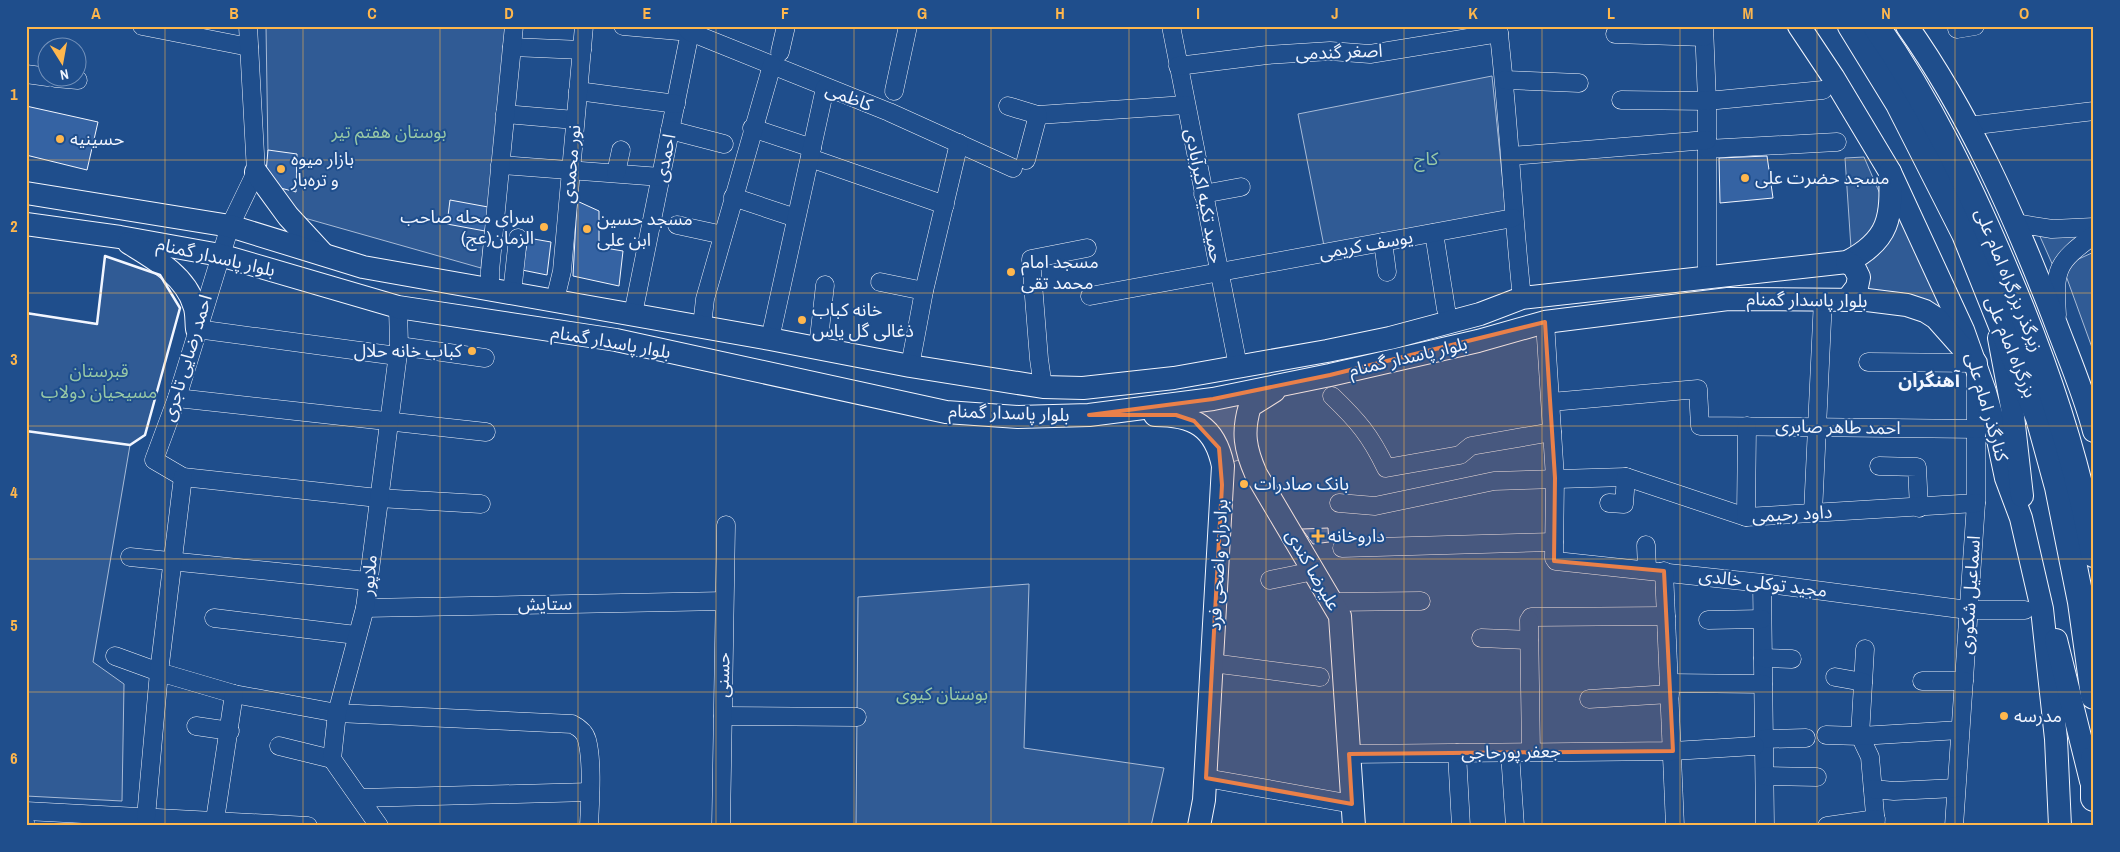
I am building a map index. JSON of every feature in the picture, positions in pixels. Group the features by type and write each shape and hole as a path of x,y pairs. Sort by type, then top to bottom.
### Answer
{"highway":[{"name":"بزرگراه امام علی","path":"1851,26 1895,96 1966,234 1995,312 2039,418 2058,487 2081,602 2094,696"},
{"name":"زیرگذر بزرگراه امام علی","path":"1876,26 1897,56 1949,146 1976,202 2027,322 2051,384 2094,554"},
{"path":"2094,759 2094,798"}],"main road":[{"name":"کنارگذر امام علی","path":"1799,26 1833,77 1890,172 1963,330 1976,364 1998,435 2006,478 2021,518 2033,610 2056,740 2060,826"},
{"path":"1912,29 1968,126 2015,223 2058,328 2093,425"},
{"path":"256,172 288,216 323,254"},
{"name":"بلوار پاسدار گمنام","path":"26,193 230,226 363,267 702,326 910,366 1043,387 1083,388 1165,379 1390,338 1480,314 1522,298 1847,262 1866,252 1878,240 1886,224 1891,204 1890,172"},
{"path":"107,205 131,213 132,228 120,237 166,267 183,284 194,304 197,329"},
{"name":"بلوار پاسدار گمنام","path":"26,224 120,237 220,256 279,271 398,307 616,340 946,412 1018,417 1089,415 1213,399 1478,341 1545,322 1720,299 1846,300 1888,303 1925,311 1946,327 1976,364"},
{"path":"279,271 278,261 281,252 289,244"},
{"path":"1846,300 1857,287 1859,277 1854,267 1847,262"},
{"path":"1995,312 2018,450 2022,487 2021,518"},
{"name":"علیرضا کندی","path":"1295,382 1272,392 1250,406 1244,426 1250,460 1256,474 1340,616 1353,815"},
{"name":"برادران واضحی فرد","path":"1089,415 1176,415 1194,421 1209,433 1219,448 1223,466 1222,485 1206,778 1199,826"},
{"path":"1222,485 1234,469 1244,468 1256,474"},
{"path":"2033,610 2058,646 2078,735 2093,788"}],"street":[{"path":"142,26 249,47"},
{"path":"248,26 256,172"},
{"path":"501,291 490,271 514,26"},
{"name":"نور محمدی","path":"555,300 562,271 584,26"},
{"name":"کاظمی","path":"623,26 688,29 776,59 825,88 959,143 1019,164 1038,115"},
{"path":"702,326 705,299 752,128 786,26"},
{"path":"894,91 908,26"},
{"name":"حمید تکیه اکبرآبادی","path":"1171,26 1238,366"},
{"path":"1957,28 1975,26"},
{"name":"احمدی","path":"633,314 676,104 688,29"},
{"path":"1499,30 1511,156 1513,218 1522,298"},
{"name":"اصغر گندمی","path":"1178,66 1267,55 1330,51 1370,54 1499,30"},
{"path":"1615,34 1704,32 1707,100 1707,277"},
{"path":"512,47 582,50"},
{"path":"1505,80 1579,83"},
{"path":"770,339 825,88"},
{"path":"1621,100 1707,100 1823,90"},
{"path":"578,91 676,104"},
{"path":"1008,106 1038,115 1186,105"},
{"path":"1968,126 2094,111"},
{"path":"505,114 575,120"},
{"path":"752,128 945,205"},
{"path":"670,130 724,144"},
{"path":"1511,156 1707,144 1837,142"},
{"path":"910,366 924,291 959,143"},
{"path":"616,173 621,150"},
{"path":"500,165 661,177"},
{"name":"احمد رضایی تاجری","path":"183,477 154,460 177,398 230,226 256,172"},
{"path":"1203,194 1241,187"},
{"path":"733,197 796,218"},
{"name":"یوسف کریمی","path":"1090,296 1513,218"},
{"path":"2015,223 2052,229 2094,227"},
{"path":"677,225 723,235"},
{"path":"1434,233 1446,309"},
{"path":"2058,328 2057,272 2072,251 2094,235"},
{"path":"501,291 518,238"},
{"path":"1383,242 1387,272"},
{"path":"1043,387 1031,259 1087,248"},
{"path":"880,282 924,291"},
{"path":"818,347 825,286"},
{"path":"1813,513 1823,300"},
{"name":"ملاپور","path":"332,759 337,713 356,635 365,608 398,351 398,307"},
{"path":"1342,548 1554,542 1555,478 1545,322"},
{"path":"197,329 398,351 485,358"},
{"path":"1868,362 1976,364"},
{"name":"اسماعیل شکوری","path":"1954,826 1976,503 1976,364"},
{"name":"احمد طاهر صابری","path":"1551,402 1698,389 1700,426 1977,428"},
{"path":"1332,396 1359,422 1373,440 1386,468 1460,455 1470,446 1552,432"},
{"path":"177,398 486,432"},
{"path":"1746,517 1747,426"},
{"path":"1879,466 1917,467 1919,508"},
{"path":"146,817 159,672 183,477 378,498 481,504"},
{"path":"1609,503 1624,504 1626,477"},
{"name":"داود رحیمی","path":"1339,503 1375,506 1494,481 1626,477 1746,517 1919,508 1976,503"},
{"name":"حسنی","path":"721,826 726,525"},
{"name":"مجید توکلی خالدی","path":"1554,542 1554,558 1556,561 1655,570 1968,610 2033,610"},
{"path":"1646,545 1655,570 1666,616 1675,826"},
{"path":"130,556 367,581"},
{"path":"1270,580 1314,572"},
{"path":"1762,583 1763,684 1760,743 1764,776 1765,826"},
{"name":"ستایش","path":"365,608 724,601"},
{"path":"1332,602 1421,601"},
{"path":"1531,752 1530,619 1666,616"},
{"path":"214,618 356,635"},
{"path":"1708,620 1762,619"},
{"path":"1481,638 1529,640"},
{"path":"1826,826 1876,822 1870,757 1860,736 1865,649"},
{"path":"115,656 159,672 234,694 337,713 572,724 582,729 587,740 590,826"},
{"path":"1763,658 1792,658"},
{"path":"1212,663 1320,678"},
{"path":"1836,677 1863,682"},
{"path":"1922,682 1964,681"},
{"path":"1589,699 1670,689 1763,684"},
{"path":"216,820 234,694"},
{"path":"723,716 857,717"},
{"path":"196,726 230,731"},
{"path":"1826,735 1860,736 1960,730"},
{"name":"جعفر پورحاجی","path":"1349,754 1673,751 1806,738"},
{"path":"279,746 332,759 380,826"},
{"path":"1510,752 1515,826"},
{"path":"1457,753 1460,826"},
{"path":"1764,776 1817,777"},
{"path":"1206,778 1353,815"},
{"path":"1873,789 1894,791 1956,788"},
{"path":"360,798 590,792"},
{"path":"26,810 308,826"}],"highlighted area":[{"path":"1545,322 1555,478 1554,561 1664,571 1673,751 1349,754 1352,804 1206,778 1222,485 1219,448 1194,421 1176,415 1089,415 1213,399 1330,375"}],"shaded area":[{"name":"بوستان هفتم تیر","path":"266,26 508,26 481,268 301,217 287,199 268,155"},
{"name":"کاج","path":"1492,76 1506,213 1324,246 1298,114"},
{"path":"1864,157 1880,194 1877,220 1867,237 1851,248 1845,158"},
{"path":"1897,206 1959,337 1915,297 1902,293 1861,290 1869,276 1867,267 1861,262"},
{"path":"2090,231 2054,268 2038,232"},
{"path":"2094,252 2094,353 2065,273 2072,262"},
{"path":"105,256 160,275 180,308 145,435 130,445 93,662 124,684 122,801 26,796 26,313 97,324"},
{"path":"1249,396 1238,406 1236,421 1242,459 1229,463 1192,410"},
{"name":"بوستان کیوی","path":"1029,584 1024,748 1164,768 1151,826 856,826 858,597"}],"building":[{"name":"حسینیه","path":"26,106 98,122 87,170 26,155"},
{"name":"بازار میوه و تره‌بار","path":"268,150 297,154 296,192 265,184"},
{"name":"مسجد حضرت علی","path":"1767,156 1773,198 1720,203 1719,158"},
{"path":"450,200 488,207 485,231 447,224"},
{"name":"مسجد حسین ابن علی","path":"577,201 599,211 599,247 623,251 619,286 573,276"},
{"path":"528,238 551,242 547,275 522,270"},
{"name":"داروخانه","path":"1328,528 1329,542 1313,544 1302,529"}],"wall":[{"path":"26,313 97,324 105,256 160,275 180,308 145,435 130,445 26,431"}],"place":[{"name":"حسینیه","path":"60,139"},
{"name":"بازار میوه و تره‌بار","path":"281,169"},
{"name":"مسجد حضرت علی","path":"1745,178"},
{"name":"سرای محله صاحب الزمان(عج)","path":"544,227"},
{"name":"مسجد حسین ابن علی","path":"587,229"},
{"name":"مسجد امام محمد تقی","path":"1011,272"},
{"name":"خانه کباب ذغالی گل یاس","path":"802,320"},
{"name":"کباب خانه حلال","path":"472,351"},
{"name":"بانک صادرات","path":"1244,484"},
{"name":"داروخانه","path":"1318,536"},
{"name":"مدرسه","path":"2004,716"}],"district":[{"name":"آهنگران","path":"1929,380"}],"park label":[{"name":"قبرستان مسیحیان دولاب","path":"99,381"}]}
